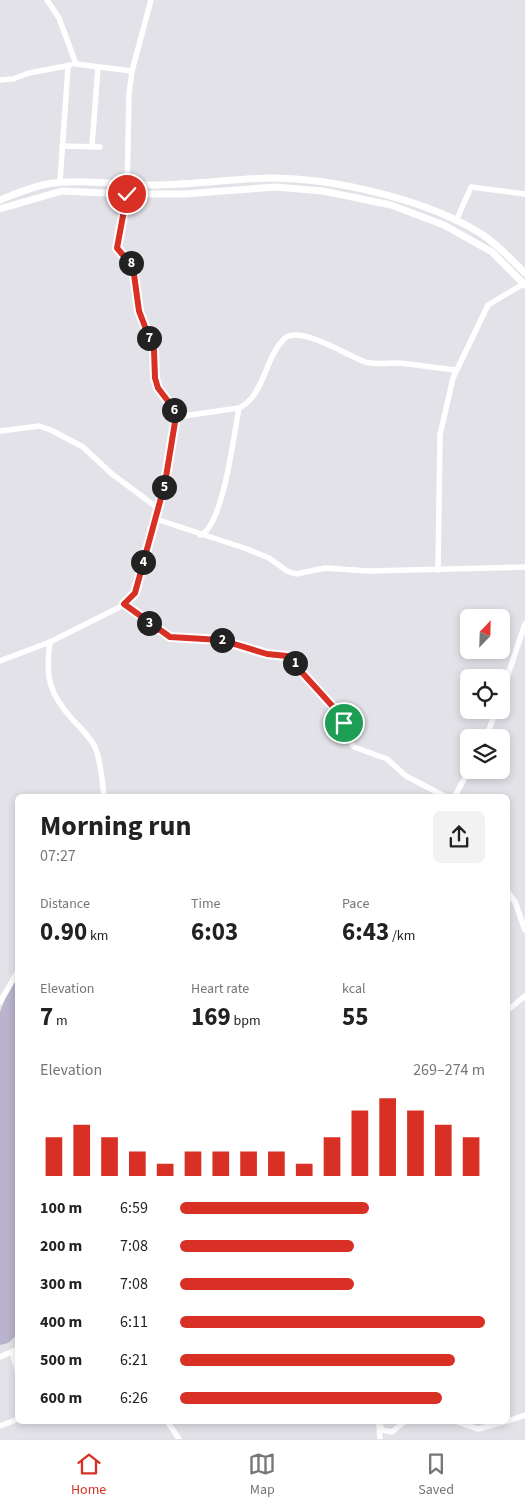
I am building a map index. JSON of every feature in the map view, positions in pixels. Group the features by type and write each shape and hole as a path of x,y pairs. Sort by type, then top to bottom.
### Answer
{"street":[{"path":"47,0 59,18 76,64"},
{"path":"0,661 50,642 124,604 135,593 165,483 176,416 174,409 158,388 155,378 154,350 139,311 133,267 117,248 128,186 129,94 132,71 151,0"},
{"path":"0,80 76,64 132,71"},
{"path":"60,182 68,67"},
{"path":"92,146 98,67"},
{"path":"62,146 100,147"},
{"path":"0,200 30,188 60,182 128,186 268,178 329,182 382,194 456,221 483,235 500,248 525,273"},
{"path":"456,221 471,187 525,194"},
{"path":"0,209 62,190 127,194 184,194 275,188 306,189 364,198 414,213 460,234 492,252 524,284 488,305 456,370 440,435 438,570"},
{"path":"176,416 238,408 253,398 274,353 284,339 290,335 302,336 335,347 367,363 402,364 456,370"},
{"path":"200,535 210,529 219,508 238,408"},
{"path":"0,431 39,426 51,430 83,447 112,474 158,509"},
{"path":"156,519 262,555 296,574 325,568 369,571 525,567"},
{"path":"124,604 170,637 221,640 267,654 287,656 340,715 349,740 354,747 387,759 406,776 440,794"},
{"path":"510,669 525,624"},
{"path":"50,642 47,666 48,681 68,714 95,747 104,794"},
{"path":"456,794 464,779"},
{"path":"510,895 515,902 525,930"},
{"path":"0,1002 15,976"},
{"path":"510,1008 525,996"},
{"path":"0,1357 15,1351"},
{"path":"12,1353 15,1362"},
{"path":"510,1420 525,1415"},
{"path":"0,1426 15,1420"},
{"path":"169,1424 179,1439"},
{"path":"379,1424 382,1430 392,1432 401,1424"},
{"path":"379,1424 380,1439"},
{"path":"464,1424 478,1429 496,1424"}],"shaded area":[{"path":"15,982 15,1337 8,1343 0,1345 0,1012 10,987"}],"route":[{"path":"127,194 116,242 117,248 133,267 139,311 154,350 155,378 158,388 170,401 176,416 165,483 142,570 135,593 124,604 162,633 177,640 221,640 267,654 287,656 336,710 344,723"}]}
